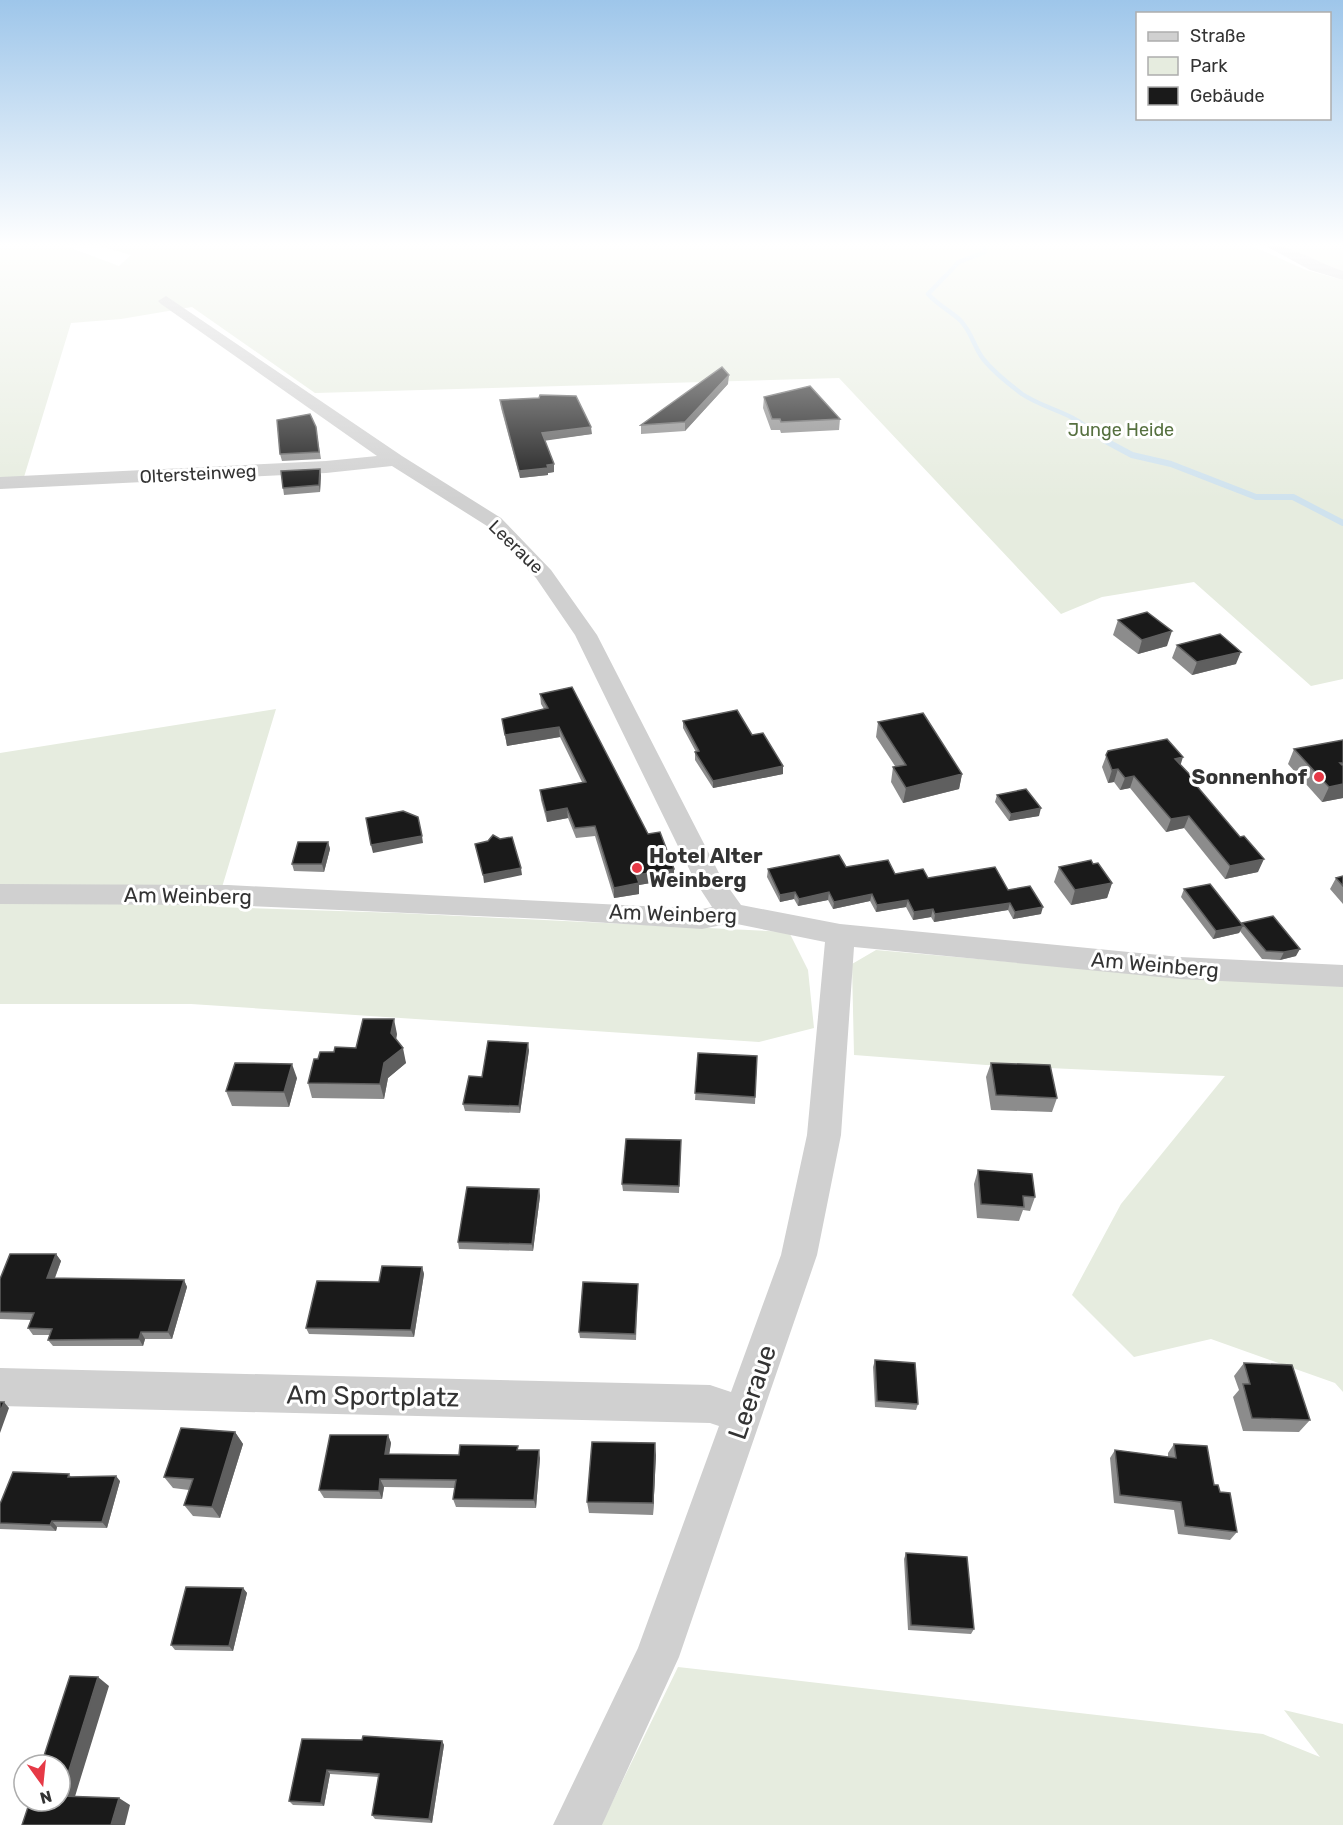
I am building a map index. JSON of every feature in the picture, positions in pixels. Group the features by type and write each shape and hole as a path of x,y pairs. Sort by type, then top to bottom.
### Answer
{"street":[{"name":"Leeraue","path":"208,330 395,459 494,522 544,574 586,635 709,881 732,913"},
{"name":"Oltersteinweg","path":"0,483 326,467 395,459"},
{"name":"Am Weinberg","path":"0,894 228,895 546,909 702,919 732,913 840,935 1180,968 1343,975"},
{"name":"Leeraue","path":"577,1825 657,1657 799,1255 822,1145 840,935"},
{"name":"Am Sportplatz","path":"0,1387 710,1404 744,1416"}],"green space":[{"name":"Junge Heide","path":"0,330 69,330 24,477 0,477"},
{"name":"Junge Heide","path":"225,330 1343,330 1343,679 1311,686 1194,582 1102,597 1061,614 839,378 315,393"},
{"path":"276,709 216,907 399,913 789,932 808,970 814,1028 759,1042 191,1004 0,1004 0,753"},
{"path":"876,950 1171,976 1343,983 1343,1392 1335,1383 1211,1339 1134,1357 1072,1295 1121,1204 1225,1076 986,1065 854,1055 852,964"},
{"path":"678,1667 1263,1734 1320,1757 1284,1710 1343,1724 1343,1825 601,1825"}],"building":[{"path":"722,367 729,375 685,422 641,425"},
{"path":"810,386 840,419 781,422 780,419 772,419 764,397"},
{"path":"540,395 576,396 591,427 542,433 554,464 547,465 548,468 519,471 500,400 539,398"},
{"path":"310,414 316,427 319,452 280,454 277,420"},
{"path":"320,469 319,485 283,488 281,471"},
{"path":"1147,612 1172,631 1142,640 1118,620"},
{"path":"1220,634 1241,652 1197,662 1177,645"},
{"path":"572,687 648,834 660,832 674,869 636,875 639,883 614,888 595,826 575,828 567,808 546,812 540,790 586,782 559,727 505,735 502,719 548,708 540,694"},
{"path":"737,710 752,735 763,733 783,766 713,781 695,752 699,751 683,721"},
{"path":"923,713 962,774 906,788 893,767 906,765 878,722"},
{"path":"1167,739 1183,757 1175,759 1193,778 1190,778 1240,837 1244,836 1264,859 1230,866 1189,816 1171,819 1134,776 1125,778 1118,769 1112,770 1106,755 1108,751"},
{"path":"1343,740 1343,763 1340,763 1343,766 1343,784 1329,787 1294,749"},
{"path":"1026,789 1041,808 1011,814 997,795"},
{"path":"403,811 418,817 422,836 371,845 366,818"},
{"path":"493,835 500,839 512,837 521,868 483,875 475,844 488,841"},
{"path":"298,842 328,842 322,864 292,864"},
{"path":"839,855 846,867 888,860 895,874 923,869 928,878 995,867 1008,890 1030,886 1043,907 1015,912 1010,903 935,914 933,909 914,912 908,900 877,905 872,894 834,902 829,892 799,899 795,892 780,895 768,869"},
{"path":"1091,860 1093,864 1098,863 1112,883 1075,890 1059,867"},
{"path":"1343,876 1343,886 1336,878"},
{"path":"1210,884 1243,926 1216,931 1184,889"},
{"path":"1273,916 1300,949 1284,952 1266,951 1242,923"},
{"path":"363,1019 394,1019 391,1033 403,1048 384,1063 380,1084 308,1083 314,1059 318,1059 320,1052 334,1052 335,1047 356,1048"},
{"path":"488,1041 528,1043 519,1106 463,1104 469,1076 482,1077"},
{"path":"698,1053 757,1056 755,1097 695,1093"},
{"path":"235,1063 292,1064 284,1092 226,1091"},
{"path":"991,1063 1050,1065 1057,1098 996,1095"},
{"path":"626,1139 681,1140 679,1186 622,1184"},
{"path":"978,1170 1032,1174 1035,1197 1023,1196 1024,1207 981,1204"},
{"path":"467,1187 539,1189 532,1244 458,1242"},
{"path":"10,1254 56,1254 47,1278 184,1280 168,1332 141,1332 139,1339 48,1340 52,1329 28,1328 34,1313 0,1312 0,1279"},
{"path":"382,1266 422,1267 411,1330 306,1328 317,1281 379,1282"},
{"path":"583,1282 638,1284 635,1334 579,1332"},
{"path":"875,1360 915,1363 918,1404 877,1401"},
{"path":"1244,1363 1292,1365 1310,1420 1252,1418 1243,1384 1250,1384"},
{"path":"181,1428 235,1432 212,1507 184,1505 193,1479 164,1477"},
{"path":"330,1435 388,1435 385,1454 459,1455 460,1445 518,1446 517,1450 539,1450 534,1500 453,1499 456,1480 380,1479 379,1491 319,1490"},
{"path":"592,1442 655,1443 653,1503 587,1502"},
{"path":"1174,1444 1207,1446 1214,1485 1218,1485 1220,1492 1230,1493 1237,1532 1185,1526 1181,1502 1120,1495 1115,1450 1176,1458"},
{"path":"13,1472 69,1474 68,1477 116,1476 102,1522 52,1521 50,1525 0,1523 0,1504"},
{"path":"906,1553 967,1557 974,1629 911,1625"},
{"path":"186,1587 243,1588 229,1646 171,1645"},
{"path":"70,1676 98,1677 72,1761 72,1753 45,1753"},
{"path":"363,1736 442,1741 429,1819 372,1815 379,1774 327,1770 321,1803 289,1801 302,1739 362,1740"},
{"path":"72,1796 119,1798 111,1825 22,1825 26,1813 72,1813"}],"waterway":[{"path":"967,330 984,360 1007,382 1030,399 1073,418 1088,428"},
{"path":"1087,426 1104,440 1132,455 1171,464 1256,497 1293,497 1343,523"}],"place":[{"name":"Sonnenhof","path":"1319,777"},
{"name":"Hotel Alter Weinberg","path":"637,868"}]}
